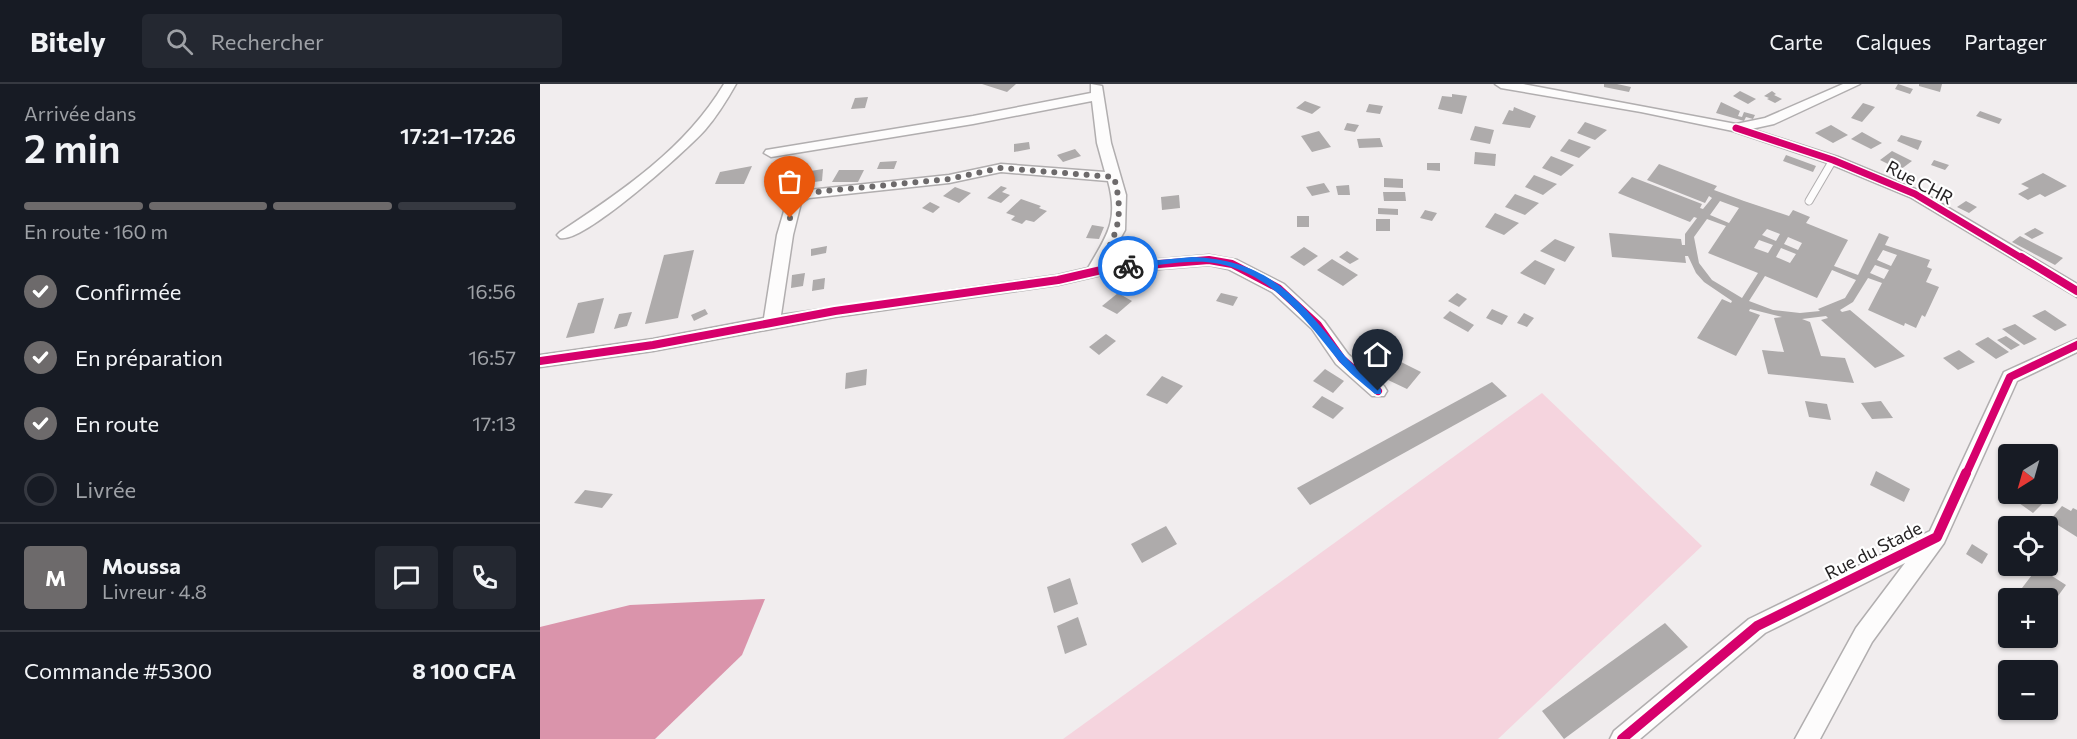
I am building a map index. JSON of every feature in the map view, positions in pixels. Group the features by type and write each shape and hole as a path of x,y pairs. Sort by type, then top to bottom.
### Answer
{"street":[{"path":"565,236 652,172 712,114 723,101 730,84"},
{"name":"Rue CHR","path":"1501,84 1641,108 1736,128 1833,160 1915,194 2077,291"},
{"path":"1736,128 1769,121 1854,84"},
{"path":"771,153 973,120 1096,90 1104,143 1119,195 1118,230 1102,267"},
{"path":"772,323 785,235 795,201 804,194 949,179 1001,168 1114,177"},
{"path":"540,361 653,345 835,311 992,291 1102,267 1209,260 1232,264 1278,288 1318,326 1342,359 1378,391"},
{"name":"Rue du Stade","path":"1622,739 1757,626 1937,537 2010,377 2077,345"},
{"path":"1807,739 1864,635 1937,537"}],"lane":[{"path":"1809,201 1833,160"}],"shaded area":[{"path":"1542,393 1702,546 1498,739 1063,739"},
{"path":"765,599 742,655 655,739 540,739 540,627 630,605"}],"building":[{"path":"982,84 1016,84 1007,92"},
{"path":"1604,84 1631,87 1629,92 1604,87"},
{"path":"1898,84 1913,89 1910,94 1895,89"},
{"path":"1919,84 1942,84 1940,92 1919,86"},
{"path":"1740,91 1756,99 1748,104 1733,96"},
{"path":"1772,91 1776,94 1774,95 1782,99 1775,103 1764,96"},
{"path":"1452,94 1467,96 1462,114 1438,109 1442,96 1452,97"},
{"path":"868,97 865,108 851,109 855,98"},
{"path":"1305,101 1321,107 1312,114 1296,108"},
{"path":"1721,102 1740,111 1738,116 1742,117 1744,112 1755,115 1753,119 1746,117 1744,121 1716,113"},
{"path":"1863,103 1875,107 1862,122 1851,118"},
{"path":"1369,104 1383,106 1380,114 1366,112"},
{"path":"1514,107 1536,116 1530,128 1502,124 1509,110 1513,111"},
{"path":"1980,111 2002,119 1999,124 1976,116"},
{"path":"1585,122 1607,130 1595,140 1577,133"},
{"path":"1347,123 1359,125 1355,132 1344,130"},
{"path":"1831,125 1848,135 1833,143 1815,133"},
{"path":"1475,126 1494,130 1490,144 1470,140"},
{"path":"1319,131 1331,147 1312,152 1301,136"},
{"path":"1862,132 1882,143 1871,149 1851,139"},
{"path":"1901,135 1922,141 1918,150 1897,141"},
{"path":"1380,138 1383,147 1359,148 1357,139"},
{"path":"1569,139 1591,147 1579,158 1560,151"},
{"path":"1029,142 1030,149 1014,152 1014,144"},
{"path":"1075,149 1081,156 1063,162 1057,155"},
{"path":"1892,151 1912,161 1900,170 1880,160"},
{"path":"1475,152 1496,154 1495,166 1474,164"},
{"path":"1786,155 1816,166 1813,172 1783,161"},
{"path":"1551,156 1574,165 1561,176 1542,168"},
{"path":"1934,160 1949,165 1945,170 1931,165"},
{"path":"897,161 894,169 877,169 880,162"},
{"path":"1427,163 1440,163 1440,171 1427,170"},
{"path":"1659,164 1717,186 1714,190 1744,201 1789,216 1793,210 1810,217 1806,223 1848,240 1834,266 1858,275 1879,233 1889,237 1885,245 1930,260 1927,267 1932,269 1926,282 1939,287 1925,317 1922,315 1916,328 1905,323 1904,326 1868,310 1882,283 1868,278 1853,302 1840,310 1842,312 1850,310 1905,356 1875,368 1821,320 1828,318 1826,316 1802,319 1810,322 1821,356 1845,358 1854,383 1768,374 1762,350 1784,352 1774,318 1782,317 1750,309 1749,311 1760,315 1736,356 1697,338 1722,299 1731,303 1732,301 1704,282 1696,273 1688,256 1685,256 1686,263 1612,257 1609,233 1681,239 1682,245 1685,245 1685,234 1697,218 1694,217 1690,222 1618,193 1632,177 1702,204 1700,208 1703,209 1712,198 1709,196 1705,203 1647,180","holes":["1720,201 1739,208 1729,223 1710,215","1707,219 1726,226 1708,253 1758,273 1742,298 1712,280 1699,263 1694,237","1767,229 1780,234 1776,241 1762,235","1788,237 1802,243 1798,250 1784,244","1759,240 1773,245 1768,253 1754,248","1781,248 1796,254 1790,263 1776,257","1883,250 1897,255 1891,266 1877,260","1875,265 1889,270 1884,279 1870,273","1832,270 1856,280 1845,298 1818,309 1820,311 1800,313 1773,310 1749,301 1765,276 1817,298"]},
{"path":"752,166 744,184 715,184 720,172"},
{"path":"823,169 822,181 790,185 792,174"},
{"path":"839,170 864,170 858,182 832,182"},
{"path":"2043,173 2067,186 2045,197 2040,194 2028,200 2018,194 2029,188 2021,184"},
{"path":"1534,175 1557,184 1543,195 1525,187"},
{"path":"1384,178 1403,179 1403,188 1384,187"},
{"path":"1324,183 1330,192 1312,196 1306,187"},
{"path":"1349,185 1350,195 1338,195 1336,186"},
{"path":"1001,186 1007,188 1002,192 1010,195 1001,203 987,198"},
{"path":"955,187 971,193 959,203 943,196"},
{"path":"1383,192 1405,192 1406,201 1384,201"},
{"path":"1515,194 1539,203 1525,215 1505,207"},
{"path":"1179,195 1180,208 1162,210 1161,197"},
{"path":"1021,199 1041,206 1039,208 1047,211 1034,222 1026,220 1022,224 1011,220 1015,216 1006,213"},
{"path":"1966,201 1977,207 1969,213 1957,207"},
{"path":"930,202 940,207 933,213 922,208"},
{"path":"1378,208 1398,209 1398,215 1378,214"},
{"path":"1425,210 1437,213 1432,221 1420,218"},
{"path":"1495,213 1519,223 1504,235 1485,227"},
{"path":"1297,216 1309,216 1309,227 1297,227"},
{"path":"1376,219 1390,219 1390,231 1376,231"},
{"path":"1092,225 1104,227 1099,239 1086,238"},
{"path":"2035,228 2044,233 2032,239 2024,234"},
{"path":"2020,236 2063,258 2055,265 2012,242"},
{"path":"1555,239 1575,247 1565,262 1540,251"},
{"path":"827,246 826,253 811,256 811,249"},
{"path":"1304,247 1318,256 1304,266 1290,257"},
{"path":"694,250 678,318 645,324 664,255"},
{"path":"1347,251 1359,259 1350,264 1339,257"},
{"path":"1332,259 1358,275 1343,286 1317,270"},
{"path":"1535,260 1555,269 1545,285 1520,273"},
{"path":"805,273 803,286 791,288 792,275"},
{"path":"825,278 824,289 812,291 813,280"},
{"path":"1118,293 1132,301 1117,314 1102,306"},
{"path":"1221,293 1238,297 1233,306 1216,301"},
{"path":"1457,293 1467,299 1459,307 1448,301"},
{"path":"604,298 594,333 566,338 578,303"},
{"path":"705,309 708,314 694,321 691,315"},
{"path":"1492,309 1508,316 1502,325 1486,318"},
{"path":"2045,310 2067,325 2055,331 2032,316"},
{"path":"1450,311 1474,325 1468,332 1443,318"},
{"path":"632,312 627,326 614,329 619,314"},
{"path":"1524,313 1534,318 1527,327 1517,323"},
{"path":"2015,324 2037,339 2024,345 2002,329"},
{"path":"1106,334 1116,341 1099,355 1089,347"},
{"path":"2006,336 2020,345 2011,350 1997,340"},
{"path":"1988,337 2009,352 1996,359 1975,344"},
{"path":"1959,350 1975,362 1958,370 1943,358"},
{"path":"1401,362 1421,372 1407,389 1388,380"},
{"path":"867,369 866,385 845,389 846,373"},
{"path":"1325,369 1344,381 1333,393 1313,381"},
{"path":"1162,376 1183,386 1167,404 1146,395"},
{"path":"1492,382 1507,396 1310,505 1297,488"},
{"path":"1322,396 1344,408 1333,419 1312,407"},
{"path":"1805,401 1827,404 1831,420 1809,417"},
{"path":"1881,401 1893,418 1872,419 1861,403"},
{"path":"1876,471 1910,489 1904,502 1870,485"},
{"path":"585,490 613,494 602,508 574,503"},
{"path":"2020,504 2042,504 2033,513"},
{"path":"2062,506 2071,511 2073,508 2077,510 2077,537 2058,525 2058,516 2053,516"},
{"path":"1166,526 1177,544 1142,563 1131,544"},
{"path":"1972,544 1988,554 1982,564 1966,554"},
{"path":"2031,576 2052,576 2066,585 2058,596 2058,588 2022,588"},
{"path":"1070,578 1078,604 1054,613 1047,587"},
{"path":"1078,617 1087,645 1065,654 1057,626"},
{"path":"1665,623 1688,647 1564,739 1542,711"}],"cycle path":[{"path":"1736,128 1833,160 1915,194 2077,291"},
{"path":"540,361 653,345 835,311 1058,280 1110,268 1209,260 1232,264 1278,288 1318,325 1342,359 1378,391"},
{"path":"1622,739 1757,626 1937,537 2010,377 2077,345"}],"way so far":[{"path":"790,218 795,201 804,194 949,179 1001,168 1114,177 1119,195 1118,230 1101,261 1110,268 1128,266"}],"route":[{"path":"1128,266 1192,260 1221,261 1269,281 1318,326 1342,359 1378,391"}]}
